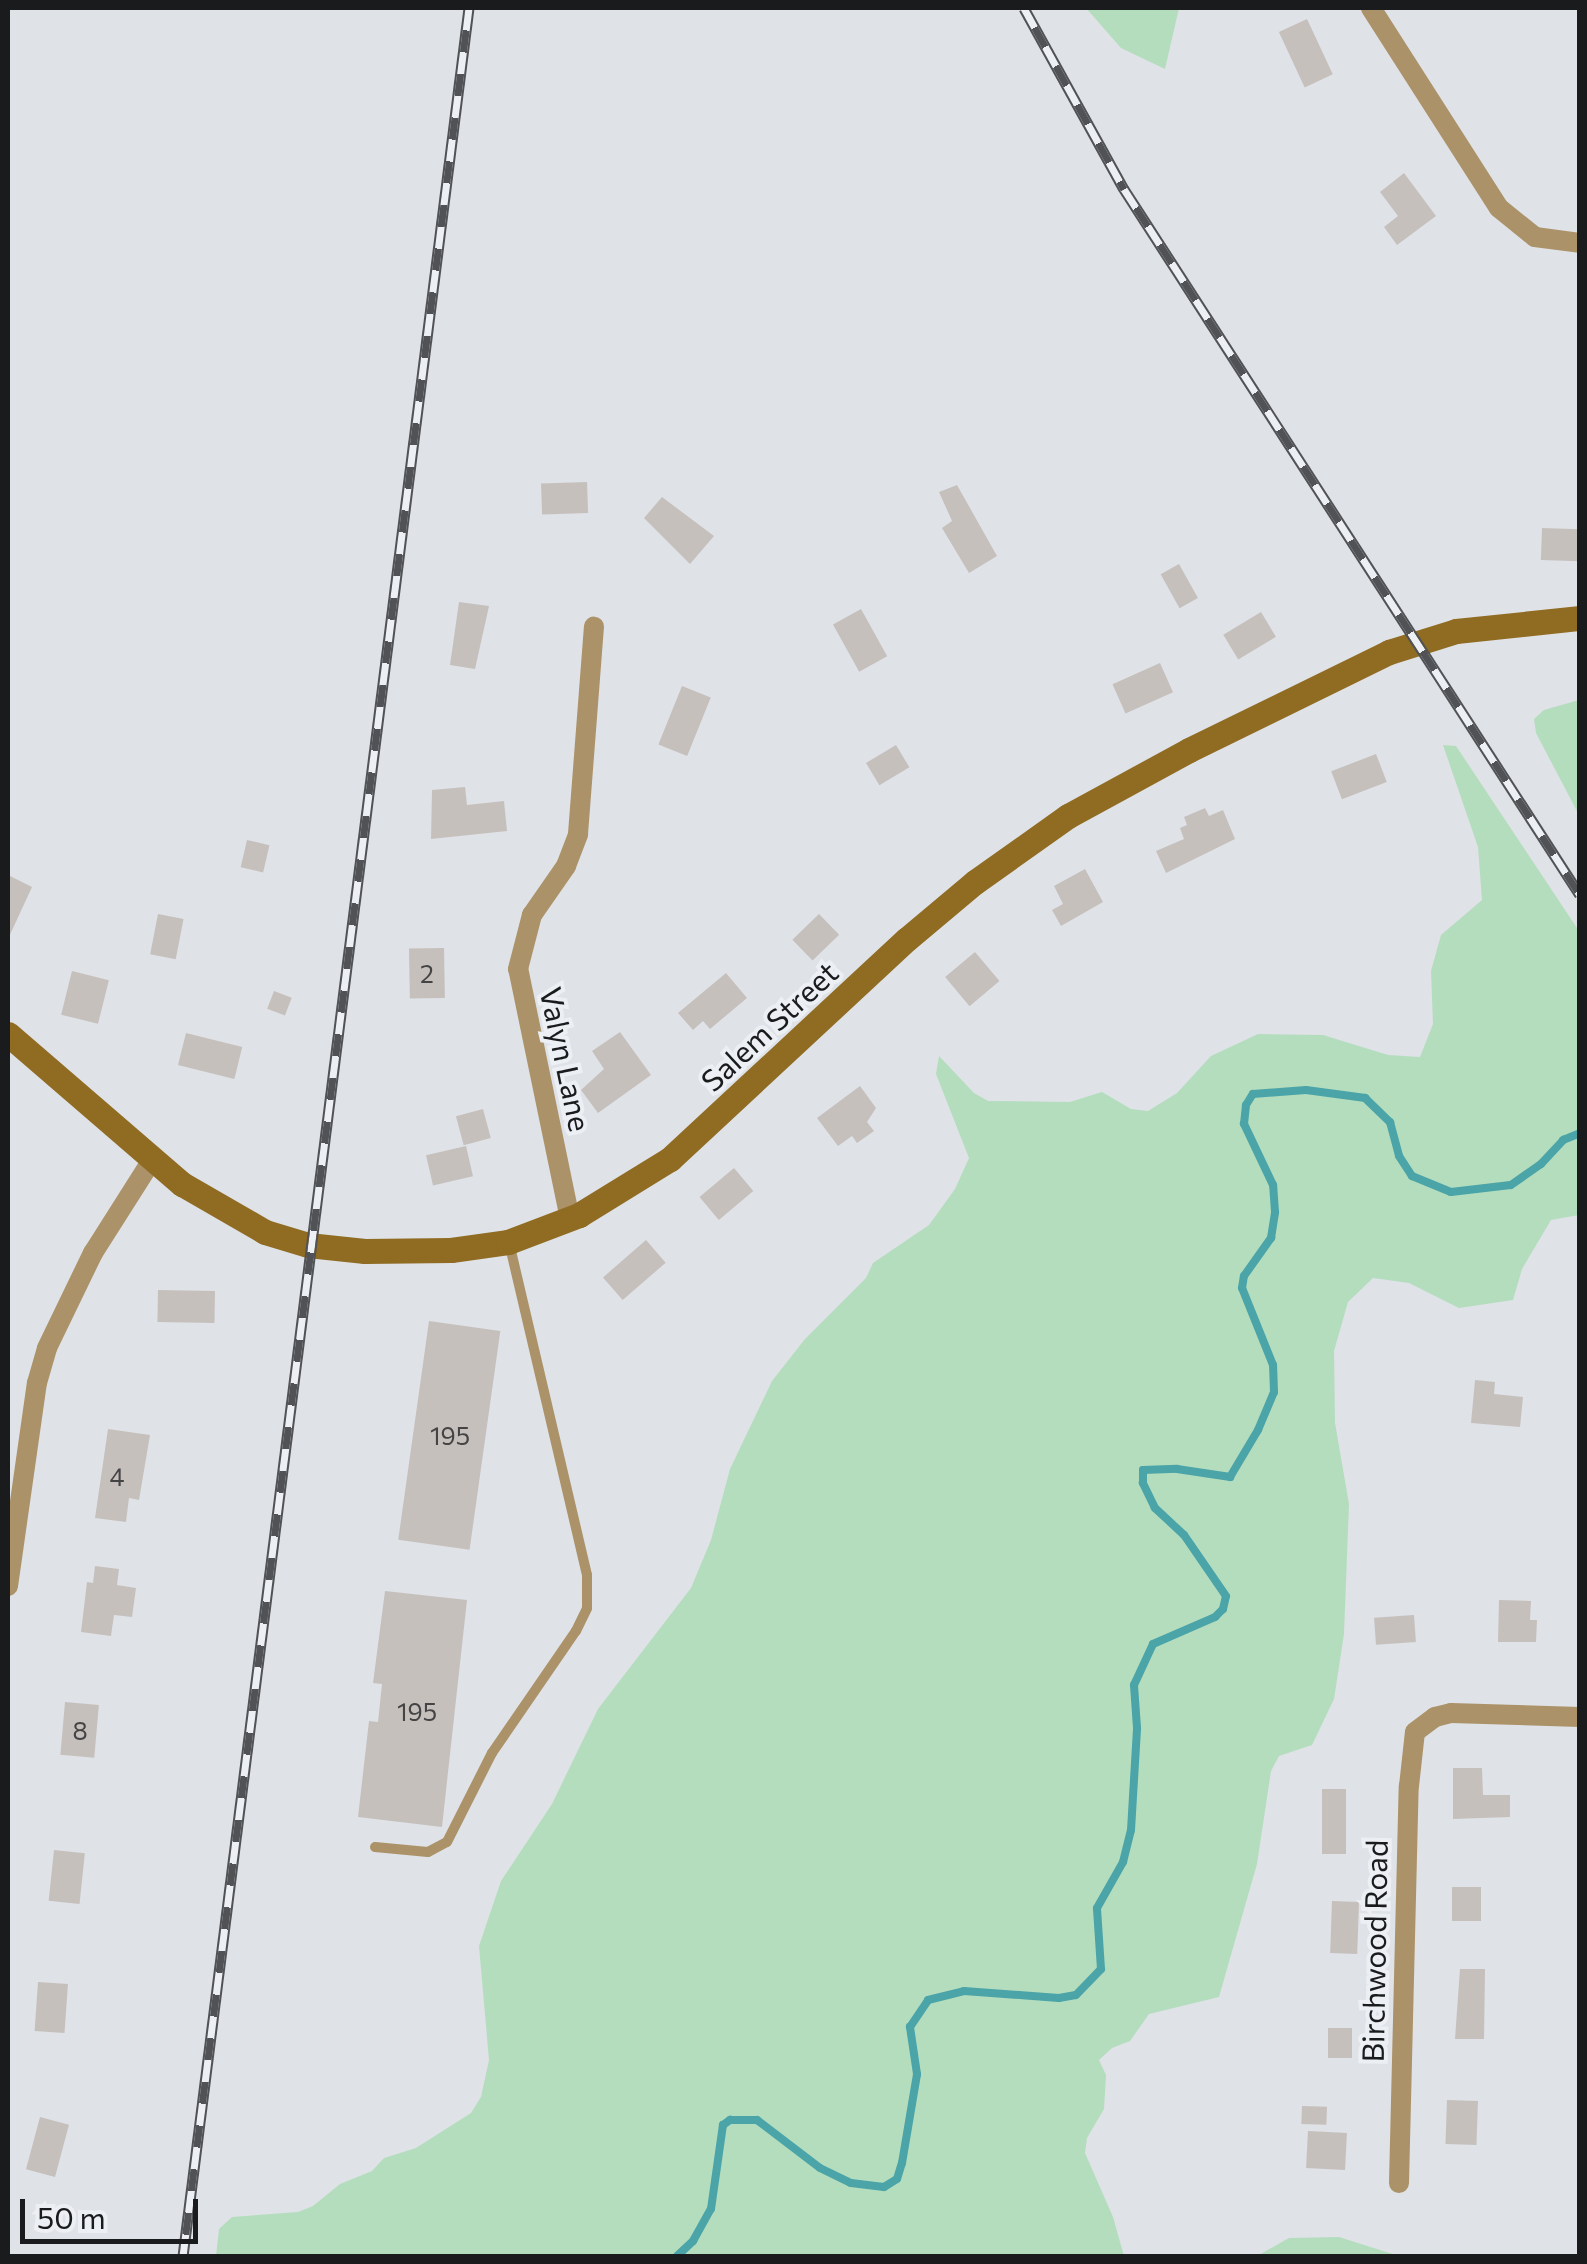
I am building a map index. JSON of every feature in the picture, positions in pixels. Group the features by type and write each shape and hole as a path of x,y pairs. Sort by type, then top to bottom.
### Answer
{"street":[{"path":"1370,8 1499,208 1534,237 1580,244"},
{"name":"Salem Street","path":"8,1034 152,1160 212,1204 296,1242 398,1252 508,1242 570,1219 643,1178 700,1135 907,939 975,882 1068,816 1188,750 1416,641 1497,624 1580,618"},
{"name":"Valyn Lane","path":"570,1219 518,969 532,915 566,866 578,834 594,627"},
{"path":"8,1586 36,1383 47,1348 94,1253 152,1160"},
{"name":"Birchwood Road","path":"1398,2182 1412,1741 1422,1724 1451,1713 1580,1717"}],"lane":[{"path":"374,1847 428,1852 447,1842 492,1752 576,1631 587,1608 587,1574 508,1242"}],"green space":[{"path":"1086,8 1179,8 1165,69 1121,48"},
{"path":"1579,700 1579,815 1536,733 1534,719 1544,710"},
{"path":"1443,745 1456,746 1579,931 1579,1215 1551,1220 1522,1269 1513,1300 1459,1308 1409,1283 1373,1278 1348,1302 1334,1351 1335,1423 1349,1504 1344,1634 1334,1699 1312,1745 1279,1756 1271,1771 1257,1864 1219,1997 1149,2014 1130,2041 1112,2048 1099,2060 1106,2075 1104,2109 1087,2138 1085,2153 1113,2217 1124,2256 216,2256 219,2229 232,2217 298,2212 313,2206 340,2184 372,2171 384,2158 416,2148 471,2113 481,2097 489,2060 479,1946 501,1881 552,1804 598,1709 691,1588 711,1540 730,1469 772,1381 805,1339 866,1278 873,1263 929,1225 955,1189 969,1158 936,1074 939,1056 974,1093 988,1101 1070,1102 1102,1092 1131,1109 1148,1111 1177,1093 1211,1056 1258,1034 1323,1035 1388,1055 1420,1057 1433,1024 1431,971 1441,935 1482,900 1478,847"},
{"path":"1339,2237 1399,2256 1257,2256 1289,2238"}],"building":[{"path":"1307,19 1333,74 1305,87 1279,32"},
{"path":"1404,173 1436,216 1397,245 1384,227 1398,216 1380,192"},
{"path":"587,482 588,513 542,515 541,484"},
{"path":"957,485 997,556 969,573 942,528 952,521 939,492"},
{"path":"662,497 714,536 690,564 644,518"},
{"path":"1542,528 1580,529 1579,561 1541,560"},
{"path":"1179,564 1198,598 1180,608 1161,574"},
{"path":"459,602 489,606 475,669 450,665"},
{"path":"861,609 887,656 859,672 833,625"},
{"path":"1261,612 1276,637 1238,660 1223,635"},
{"path":"1160,663 1173,692 1126,713 1112,684"},
{"path":"682,686 711,698 687,756 658,744"},
{"path":"896,745 909,767 879,785 866,763"},
{"path":"1376,754 1387,782 1342,799 1331,771"},
{"path":"465,787 467,805 504,801 507,831 431,839 432,790"},
{"path":"1205,808 1209,816 1223,810 1235,839 1166,873 1156,851 1184,839 1180,828 1187,825 1184,817"},
{"path":"247,840 269,845 263,872 241,867"},
{"path":"1085,869 1103,902 1061,926 1052,910 1063,904 1054,886"},
{"path":"8,875 32,887 8,939"},
{"path":"158,914 184,919 176,959 150,954"},
{"path":"819,914 839,935 813,961 792,940"},
{"path":"444,948 445,998 410,999 409,949"},
{"path":"975,952 999,981 970,1006 945,977"},
{"path":"72,971 109,980 98,1024 61,1015"},
{"path":"726,973 747,998 710,1029 703,1021 693,1030 678,1013"},
{"path":"274,991 292,998 285,1016 267,1009"},
{"path":"620,1032 651,1075 598,1113 581,1090 604,1069 592,1051"},
{"path":"186,1033 242,1047 234,1079 178,1065"},
{"path":"860,1086 876,1108 867,1122 874,1131 857,1143 852,1136 838,1146 817,1118"},
{"path":"483,1109 491,1138 464,1145 456,1116"},
{"path":"466,1146 473,1176 433,1185 426,1155"},
{"path":"734,1168 753,1191 719,1220 700,1197"},
{"path":"646,1240 666,1263 623,1300 603,1277"},
{"path":"158,1290 215,1291 214,1323 157,1322"},
{"path":"429,1321 500,1331 470,1550 398,1540"},
{"path":"1475,1380 1495,1382 1494,1394 1523,1397 1520,1427 1471,1423"},
{"path":"108,1429 150,1435 139,1500 129,1498 126,1522 95,1518"},
{"path":"95,1566 119,1569 117,1585 136,1588 132,1617 114,1615 111,1636 81,1632 87,1582 93,1583"},
{"path":"385,1591 467,1600 442,1827 358,1817 369,1721 378,1722 382,1684 373,1683"},
{"path":"1499,1600 1531,1601 1530,1620 1537,1620 1536,1642 1498,1642"},
{"path":"1414,1615 1416,1642 1376,1645 1374,1618"},
{"path":"65,1702 99,1705 94,1758 60,1755"},
{"path":"1453,1768 1482,1768 1483,1795 1510,1795 1510,1817 1453,1819"},
{"path":"1322,1789 1346,1789 1346,1854 1322,1854"},
{"path":"54,1850 85,1853 79,1904 49,1901"},
{"path":"1452,1887 1481,1887 1481,1921 1452,1921"},
{"path":"1332,1901 1359,1902 1357,1954 1330,1953"},
{"path":"1460,1969 1485,1969 1484,2039 1455,2039"},
{"path":"38,1982 68,1984 65,2033 35,2031"},
{"path":"1328,2028 1352,2028 1352,2058 1328,2058"},
{"path":"1447,2100 1478,2101 1476,2145 1445,2144"},
{"path":"1302,2106 1327,2107 1326,2125 1301,2124"},
{"path":"40,2117 69,2125 55,2177 26,2169"},
{"path":"1308,2131 1347,2133 1345,2170 1306,2168"}],"waterway":[{"path":"677,2256 693,2241 711,2209 723,2125 730,2120 757,2120 820,2168 851,2183 884,2187 897,2179 902,2163 917,2074 910,2027 928,2000 964,1991 1059,1998 1076,1995 1101,1969 1097,1908 1123,1862 1131,1830 1137,1728 1134,1685 1153,1644 1215,1617 1223,1609 1226,1596 1184,1535 1155,1508 1143,1483 1143,1470 1177,1469 1230,1477 1258,1430 1274,1392 1273,1365 1242,1288 1244,1276 1271,1238 1275,1212 1273,1185 1244,1124 1246,1105 1253,1094 1306,1090 1365,1098 1390,1122 1399,1156 1412,1176 1451,1192 1511,1185 1541,1164 1563,1140 1580,1133"}],"railway":[{"path":"183,2256 469,8"},
{"path":"1024,8 1124,189 1580,895"}]}
